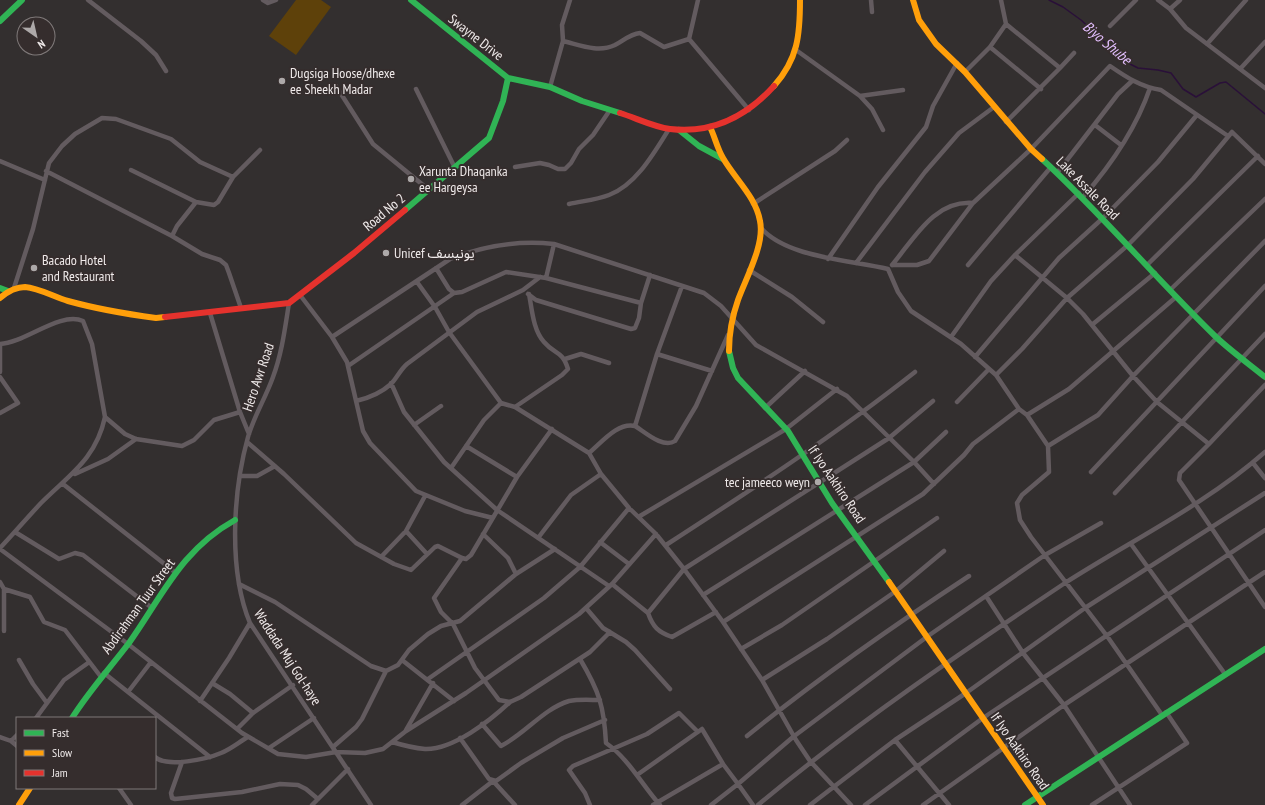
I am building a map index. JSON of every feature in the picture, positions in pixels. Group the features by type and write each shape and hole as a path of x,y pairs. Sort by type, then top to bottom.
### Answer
{"main road":[{"path":"0,21 22,0"},
{"name":"Swayne Drive","path":"411,0 508,78"},
{"path":"508,78 550,87 610,110 669,129 679,130 720,125 749,110 761,100 785,73 796,50 800,26 800,0"},
{"name":"Lake Assale Road","path":"912,0 919,20 936,44 965,72 1006,122 1031,149 1081,195 1176,297 1217,338 1242,360 1265,377"},
{"name":"Road No 2","path":"289,303 429,190 489,138 503,101 508,78"},
{"path":"710,127 723,159 746,191 753,204 761,228"},
{"path":"679,130 699,146 723,159"},
{"name":"If Iyo Aakhiro Road","path":"761,228 729,331 728,350 732,367 743,386 786,428 838,511 857,535 928,636 1043,805"},
{"path":"0,288 35,289 53,296 101,310 156,318 289,303"},
{"path":"0,298 11,289"},
{"name":"Abdirahman Tuur Street","path":"73,717 102,675 128,644 176,573 195,548 209,534 235,520"},
{"path":"1025,805 1164,713 1265,649"},
{"path":"19,805 29,789"}],"street":[{"path":"88,0 141,41 156,55 166,71"},
{"path":"263,0 268,4 276,0"},
{"path":"550,87 563,41 562,25 570,0"},
{"path":"689,39 698,0"},
{"path":"871,0 872,12"},
{"path":"1001,0 1006,24 1060,68"},
{"path":"1110,26 1136,0"},
{"path":"1158,0 1170,9 1186,28 1265,88"},
{"path":"1170,9 1180,0"},
{"path":"1207,44 1246,0"},
{"path":"965,72 990,47 1006,24"},
{"path":"563,41 598,49 614,46 631,35 640,33 664,47 689,39"},
{"path":"689,39 749,110"},
{"path":"1240,69 1265,42"},
{"path":"990,47 1041,88"},
{"path":"796,50 860,96 872,109 883,130"},
{"path":"1006,122 1074,53"},
{"path":"828,259 878,187 926,127 933,106 957,64"},
{"path":"893,265 917,265 929,261 973,203 1031,149 1110,66 1132,81 1150,88 1161,90 1168,94 1196,116 1228,136"},
{"path":"1057,173 1118,94 1132,81"},
{"path":"336,86 373,144 429,190"},
{"path":"416,88 455,168"},
{"path":"951,337 991,281 1015,255 1081,195 1108,168 1142,110 1150,88"},
{"path":"860,96 903,90"},
{"path":"856,263 925,172 954,139 994,106"},
{"path":"515,167 540,163 558,169 565,169 571,163 579,149 593,135 610,110"},
{"path":"975,357 1059,258 1102,218 1158,162 1196,116"},
{"path":"11,289 33,229 49,163 62,146 96,121 108,117 171,139 200,162 233,177"},
{"path":"1095,125 1121,145"},
{"path":"569,204 609,195 624,185 649,162 669,129"},
{"path":"996,375 1022,349 1067,298 1128,245 1193,179 1232,132 1265,164"},
{"path":"753,204 835,151 846,140"},
{"path":"131,170 196,202 214,205 218,202 233,177 260,150"},
{"path":"1147,265 1258,156"},
{"path":"0,161 45,180"},
{"path":"968,264 1051,167"},
{"path":"46,171 172,236 202,254 220,260 226,266 241,308"},
{"path":"1170,290 1265,200"},
{"path":"172,236 176,226 196,202"},
{"path":"761,228 788,246 828,259 888,269 893,265 928,221 939,211 952,205 973,203"},
{"path":"332,337 450,259 466,252 498,245 531,241 554,244 704,293 721,306 756,345 837,389 847,396 914,462 934,484"},
{"path":"1048,446 1098,415 1133,376 1265,242"},
{"path":"356,402 380,392 391,383 397,374 407,364 477,312 523,290 543,278 554,244"},
{"path":"1015,255 1067,298 1093,324 1133,376 1157,402 1210,444"},
{"path":"436,268 454,293"},
{"path":"888,269 898,292 910,311 951,337 996,375 1019,409 1027,415 1048,446 1049,472 1022,495 1016,504 1020,520 1107,636 1126,664 1187,743 1092,805"},
{"path":"749,270 792,297 823,322"},
{"path":"348,366 454,293 462,292 506,272 543,278 641,303"},
{"path":"1093,324 1155,273"},
{"path":"523,290 543,302 630,329 635,328 639,318 641,303 650,276"},
{"path":"417,282 435,307 449,332 501,403 515,407 589,452 601,474 629,508 640,516 666,545 716,612 762,680 793,737 810,762 833,788 851,805"},
{"path":"635,426 657,354 682,286"},
{"path":"1091,472 1265,286"},
{"path":"515,407 562,375 568,369 565,359 543,341 537,329 529,294"},
{"path":"300,295 332,337 348,366 363,431 370,443 416,491 425,496 465,511 493,518"},
{"path":"1027,415 1069,389 1176,297"},
{"name":"Hero Awr Road","path":"249,434 273,377 281,353 289,303"},
{"path":"210,313 240,412 249,434"},
{"path":"0,372 0,345 12,342 61,321 72,319 82,321 92,344 105,417 103,427 88,457 63,484 41,503 0,549 128,644 237,729 278,754 306,757 336,752 376,752 484,681 586,608 611,585 656,534"},
{"path":"589,452 620,427 627,424 635,426 664,444 670,444 675,441 696,406 729,331"},
{"path":"1114,493 1242,360 1265,334"},
{"path":"565,359 581,354 609,363"},
{"path":"657,354 712,371"},
{"path":"957,402 989,369"},
{"path":"765,408 804,371"},
{"path":"666,545 803,455 863,413 915,372"},
{"path":"0,377 18,403 0,413"},
{"path":"391,383 404,412 444,462 497,510 611,585 648,613 653,626 661,633 672,637 716,612"},
{"path":"1265,385 1179,477 1210,528 1265,607"},
{"path":"640,516 786,428 837,389"},
{"path":"648,613 684,569 819,481 889,438 933,402"},
{"path":"451,468 484,420 501,403"},
{"path":"414,425 441,406"},
{"path":"723,622 923,494 964,455 973,444 1019,409"},
{"path":"105,417 125,434 136,439 182,446 194,440 214,420 240,412"},
{"path":"247,442 275,466 356,543 381,557 411,570 431,549 438,546 462,558 466,559 471,555 517,477 552,430"},
{"path":"703,595 914,462 946,432"},
{"name":"Waddada Muj Gol-haye","path":"249,434 235,520 236,559 243,606 250,623 293,686 369,804"},
{"path":"72,475 108,458 136,439"},
{"path":"466,446 517,477"},
{"path":"758,805 810,762 946,664 1066,583 1195,504 1253,463 1265,452"},
{"path":"1253,463 1265,478"},
{"path":"241,476 257,476 275,466"},
{"path":"538,538 571,495 601,474"},
{"path":"63,484 176,573"},
{"path":"810,805 895,740 966,693 1085,608 1265,493"},
{"path":"381,557 406,531 425,496"},
{"path":"428,679 544,598 580,566 629,508"},
{"path":"741,649 782,625 938,518"},
{"path":"711,805 793,737 928,636 1045,555 1101,522"},
{"path":"865,805 983,718 1167,596 1228,553 1265,530"},
{"path":"406,531 427,554"},
{"path":"15,532 59,559 75,553 83,556 152,608"},
{"path":"482,534 508,558 516,574"},
{"path":"600,542 629,564"},
{"path":"1131,544 1167,596 1189,622 1226,674"},
{"path":"333,747 356,727 362,719 386,671 398,666 409,650 428,634 441,626 460,621 516,574 555,549"},
{"path":"762,680 827,639 896,591 944,551"},
{"path":"462,558 434,598 440,612 453,624 475,668 484,681 499,700 510,702"},
{"path":"923,805 1064,705 1265,572"},
{"path":"747,736 778,710 911,613 969,576"},
{"path":"0,582 4,589 4,631"},
{"path":"239,584 275,602 371,666 386,671"},
{"path":"4,589 30,597 44,622 65,630 88,663 102,675 128,692 210,757"},
{"path":"986,596 1023,653 1064,705 1130,805"},
{"path":"586,608 603,628 636,650 670,689"},
{"path":"200,701 250,623"},
{"path":"392,742 426,749 439,747 460,738 482,724 510,702 521,697 590,652 610,632"},
{"path":"580,659 594,683 600,700 605,720 606,743 614,749 637,775 657,804 723,764"},
{"path":"18,660 47,703"},
{"path":"402,660 454,701"},
{"path":"128,692 151,662"},
{"path":"37,717 64,680 88,663"},
{"path":"212,683 230,694 253,713"},
{"path":"406,731 433,683"},
{"path":"237,729 253,713 293,686"},
{"path":"482,724 502,746 514,739 555,707 579,699 600,700"},
{"path":"590,805 585,794 569,770 573,766 647,734 679,713 698,732"},
{"path":"269,748 314,718"},
{"path":"462,805 493,781 499,780 521,763 563,738 605,720"},
{"path":"637,775 702,729 723,764 753,805"},
{"path":"11,740 16,736"},
{"path":"0,737 11,740 16,745"},
{"path":"156,758 167,763 210,757 224,752 248,737"},
{"path":"460,738 489,779 493,781 514,805"},
{"path":"895,740 949,805"},
{"path":"182,762 171,793 172,798 175,799 242,792 280,784 298,785 306,789 318,799"},
{"path":"312,805 348,770"},
{"path":"120,789 131,805"}],"shaded area":[{"path":"296,0 321,0 331,7 296,55 269,36"}],"waterway":[{"name":"Biyo Shube","path":"1049,0 1063,7 1081,20 1126,62 1138,68 1171,73 1183,89 1196,97 1220,83 1226,82 1265,114"}],"traffic: fast":[{"path":"0,21 22,0"},
{"path":"411,0 508,78"},
{"path":"405,210 489,138 503,101 508,78 550,87 582,101 620,113"},
{"path":"679,130 699,146 723,159"},
{"path":"1042,159 1065,180 1172,293 1216,337 1265,377"},
{"path":"0,288 8,291"},
{"path":"729,351 733,368 738,378 788,431 832,503 889,582"},
{"path":"73,717 92,689 129,643 174,575 187,559 200,545 216,532 235,520"},
{"path":"1025,805 1265,649"}],"traffic: slow":[{"path":"774,86 782,76 793,56 798,35 800,0"},
{"path":"913,0 919,20 936,44 965,72 1031,149 1042,159"},
{"path":"710,127 723,158 750,196 758,212 761,230 757,250 734,313 730,331 729,351"},
{"path":"0,298 11,290 25,287 36,289 68,301 101,309 156,318 165,317"},
{"path":"889,582 1043,805"},
{"path":"19,805 29,789"}],"traffic: jam":[{"path":"620,113 664,128 686,130 700,129 714,126 740,115 763,97 774,86"},
{"path":"165,317 289,303 354,253 405,210"}],"place":[{"name":"Dugsiga Hoose/dhexe ee Sheekh Madar","path":"282,81"},
{"name":"Xarunta Dhaqanka ee Hargeysa","path":"411,179"},
{"name":"Unicef يونيسف","path":"386,253"},
{"name":"Bacado Hotel and Restaurant","path":"34,268"},
{"name":"tec jameeco weyn","path":"818,482"}]}
